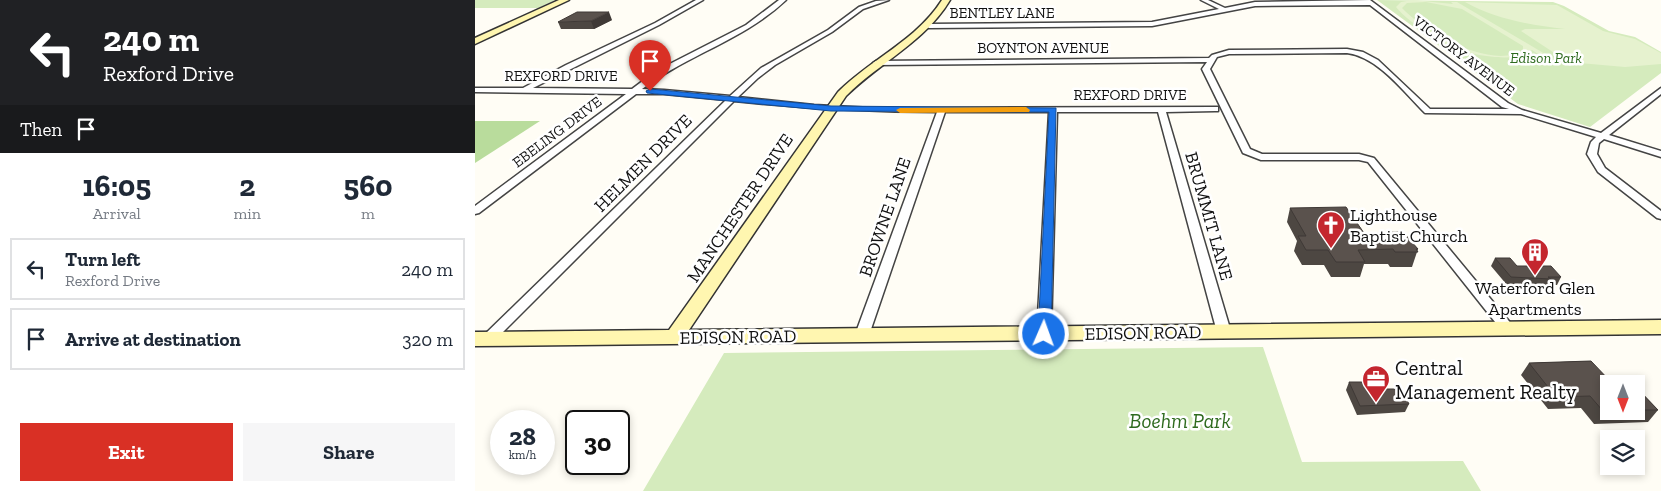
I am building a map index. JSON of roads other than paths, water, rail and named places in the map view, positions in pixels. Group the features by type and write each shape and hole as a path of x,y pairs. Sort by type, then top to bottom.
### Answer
{"street":[{"path":"476,41 565,0"},
{"path":"524,90 585,57 665,21 700,0"},
{"name":"EBELING DRIVE","path":"475,210 635,91 679,61 748,26 783,0"},
{"name":"HELMEN DRIVE","path":"481,339 730,99 763,70 833,29 860,7 886,0"},
{"name":"MANCHESTER DRIVE","path":"674,337 831,108 851,84 876,63 929,26 937,17 946,0"},
{"path":"1204,0 1225,10"},
{"name":"BENTLEY LANE","path":"929,26 1152,24 1179,21 1262,3 1369,1"},
{"name":"VICTORY AVENUE","path":"1369,1 1505,105 1522,112"},
{"path":"1508,328 1371,160 1359,157 1261,157 1246,151 1206,69 1211,60 1220,53 1347,51 1367,56 1428,111 1522,112 1661,154"},
{"name":"BOYNTON AVENUE","path":"876,63 1211,60"},
{"name":"REXFORD DRIVE","path":"475,90 635,91 831,108 942,110 1215,109"},
{"path":"1661,90 1595,142 1592,154 1601,170 1661,216"},
{"path":"1650,99 1661,102"},
{"name":"BRUMMIT LANE","path":"1161,109 1224,332"},
{"name":"BROWNE LANE","path":"863,335 942,110"},
{"path":"1044,334 1053,110"},
{"name":"EDISON ROAD","path":"481,339 1661,327"}],"place":[{"name":"Lighthouse Baptist Church","path":"1331,249"},
{"name":"Waterford Glen Apartments","path":"1535,276"},
{"name":"Central Management Realty","path":"1376,403"}],"park label":[{"name":"Edison Park","path":"1546,58"},
{"name":"Boehm Park","path":"1180,420"}]}
